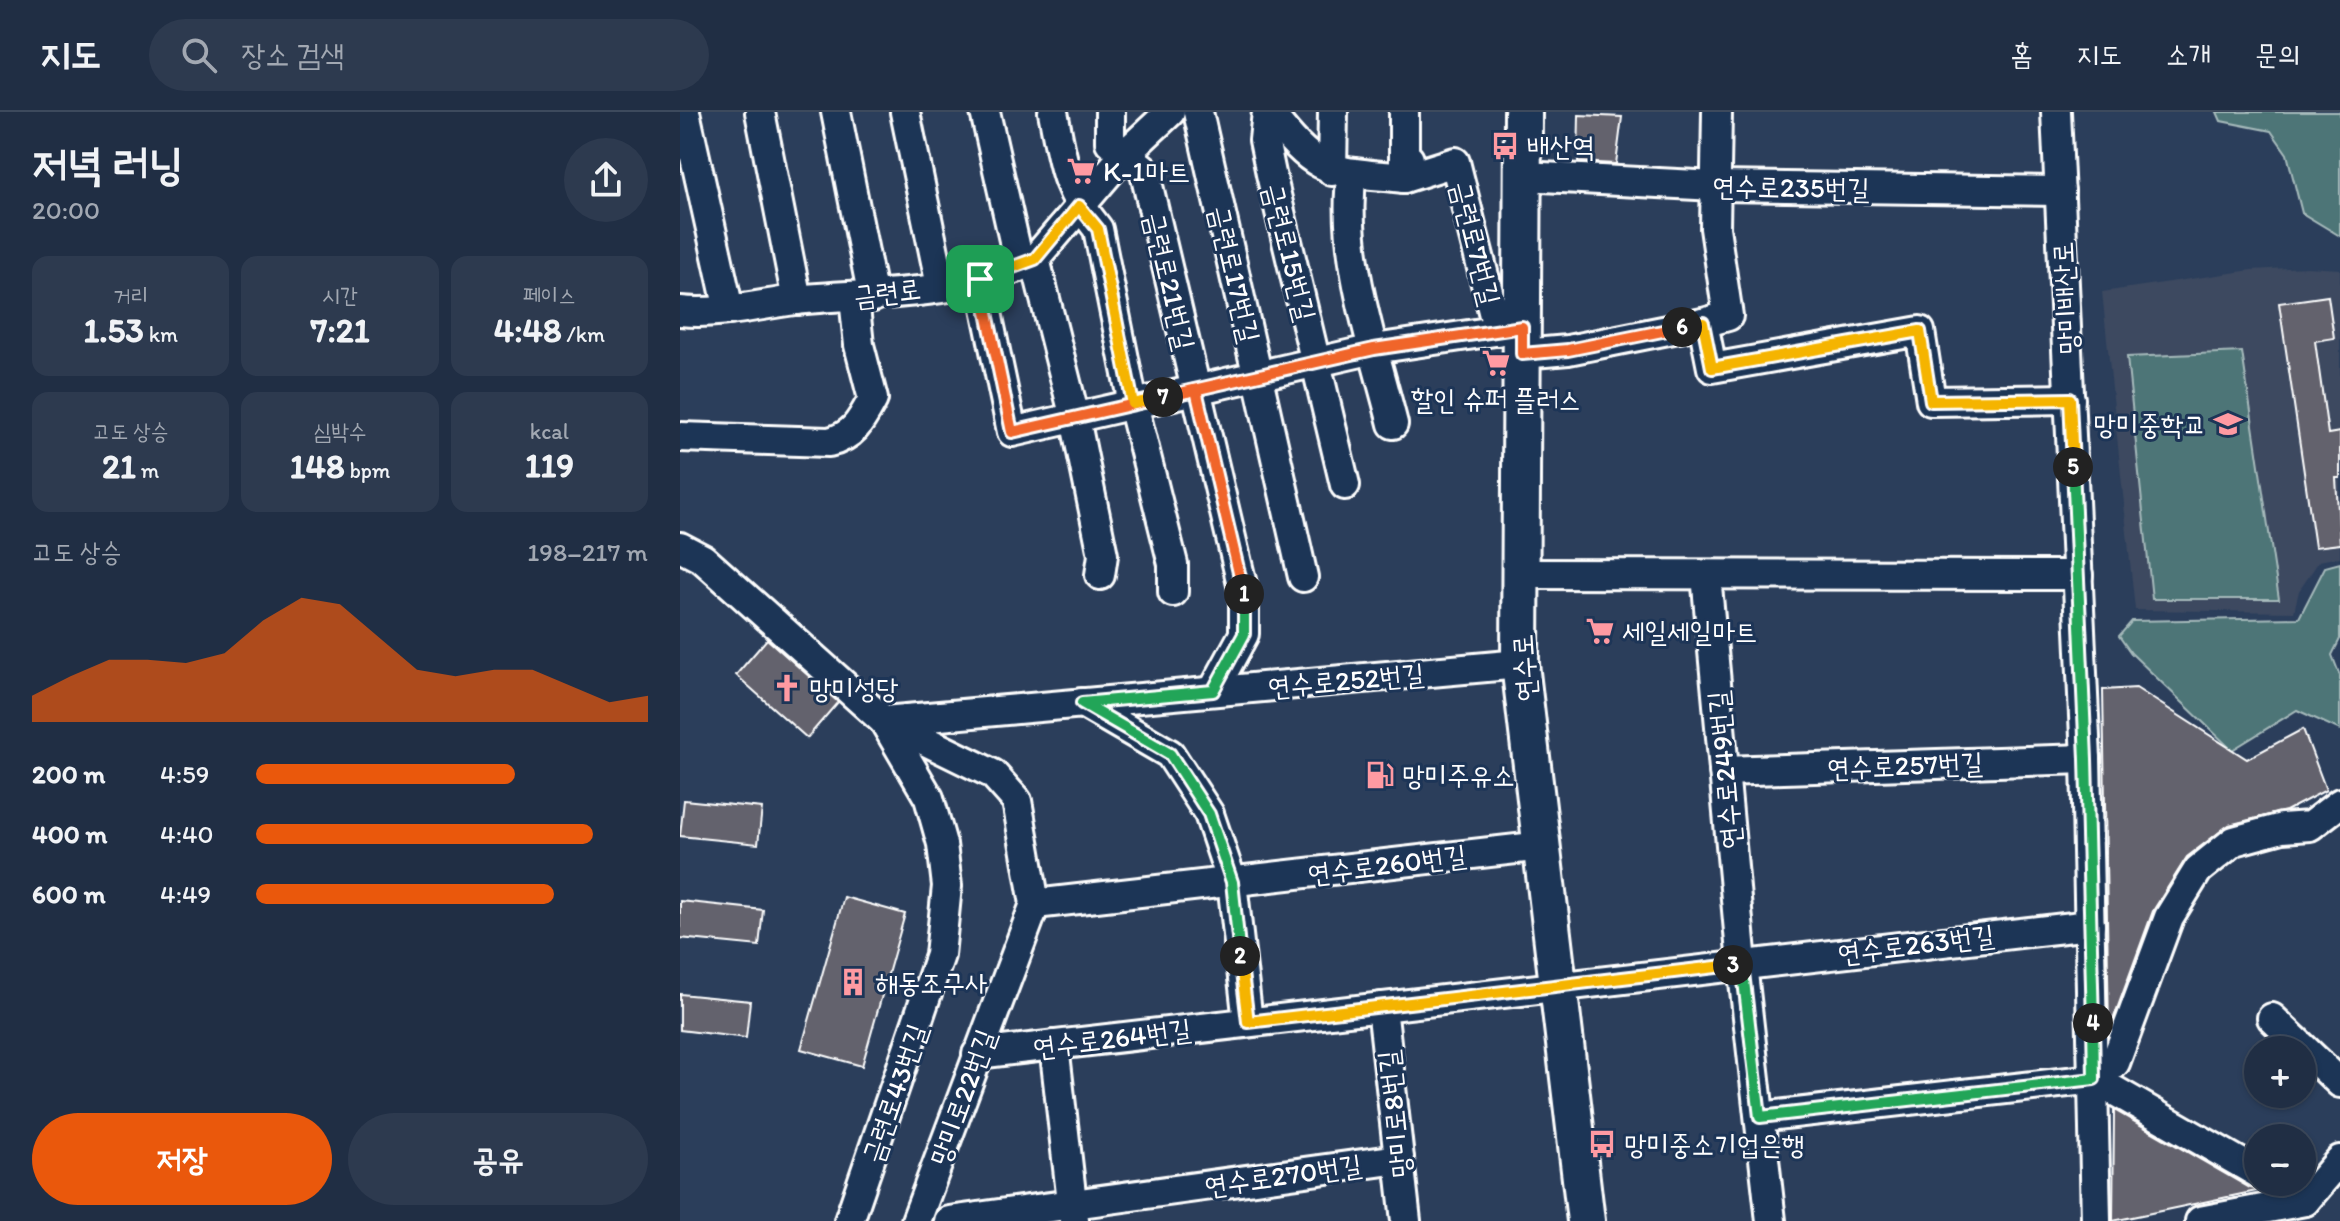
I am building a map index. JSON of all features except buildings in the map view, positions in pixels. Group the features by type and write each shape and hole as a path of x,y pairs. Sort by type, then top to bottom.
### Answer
{"main road":[{"name":"연수로","path":"1523,112 1523,176 1514,337 1521,574 1520,664 1586,1221"}],"street":[{"path":"685,112 729,310"},
{"path":"760,112 797,300"},
{"path":"680,437 829,442 845,438 858,427 873,399 859,345 864,297 836,112"},
{"path":"905,112 941,286"},
{"path":"985,112 1075,418 1103,555 1100,575"},
{"path":"1053,112 1066,181 1079,206 1098,229 1133,404 1173,564 1173,592"},
{"name":"금련로21번길","path":"1110,112 1110,142 1144,169 1244,593 1244,634 1213,691"},
{"path":"1027,263 1124,155 1170,112"},
{"name":"금련로17번길","path":"1198,112 1303,577"},
{"path":"1268,112 1301,153 1342,172 1404,178"},
{"name":"금련로15번길","path":"1268,112 1264,140 1271,174 1345,485"},
{"path":"1333,112 1374,349 1393,424"},
{"path":"1404,112 1404,178"},
{"path":"1404,178 1421,112"},
{"path":"980,279 1012,432 1374,349 1514,337 1568,350 1703,323 1728,316 1715,228 1717,112"},
{"name":"망미배산로","path":"2056,112 2086,759 2096,1221"},
{"name":"금련로7번길","path":"1404,178 1455,162 1514,337"},
{"name":"연수로235번길","path":"1523,176 1716,186 2060,191"},
{"name":"금련로","path":"680,311 729,310 797,300 864,297 980,279 1027,263"},
{"path":"1703,323 1712,368 1920,331 1931,401 2070,399"},
{"name":"금련로43번길","path":"680,547 703,559 884,721 929,798 942,844 947,903 940,955 849,1221"},
{"path":"1521,574 2078,575"},
{"name":"연수로249번길","path":"1706,575 1742,964"},
{"name":"연수로252번길","path":"884,721 1520,664"},
{"path":"1082,703 1170,754 1209,814 1232,882 1248,1022"},
{"path":"884,721 993,774 1017,801 1035,904"},
{"name":"연수로257번길","path":"1724,771 2086,759"},
{"path":"1760,1117 2094,1079 2115,1063 2169,917 2198,870 2234,841 2282,828 2310,826 2340,803"},
{"name":"연수로260번길","path":"1035,904 1542,846"},
{"name":"망미로22번길","path":"916,1221 1035,904"},
{"name":"연수로263번길","path":"1559,986 2090,925"},
{"path":"1742,964 1771,1221"},
{"name":"연수로264번길","path":"977,1054 1559,986"},
{"name":"망미로8번길","path":"1382,1007 1406,1221"},
{"path":"2272,1018 2340,1083"},
{"path":"1054,1045 1074,1212"},
{"path":"2094,1079 2244,1165"},
{"name":"연수로270번길","path":"949,1221 1074,1212 1399,1159"},
{"path":"2200,1221 2305,1201 2340,1160"},
{"path":"2297,1196 2305,1201"}],"shaded area":[{"name":"망미중학교","path":"2340,269 2340,557 2319,561 2299,591 2294,612 2135,610 2102,292 2251,270"}],"green space":[{"path":"2217,112 2340,112 2340,236 2302,213 2287,154 2271,131 2221,121"},
{"path":"2242,352 2279,599 2152,599 2127,357"},
{"path":"2340,563 2340,639 2332,655 2340,676 2340,730 2297,710 2232,750 2131,653 2119,636 2132,621 2299,618 2325,567"}],"place":[{"name":"배산역","path":"1505,146"},
{"name":"K-1마트","path":"1081,171"},
{"name":"할인 슈퍼 플러스","path":"1496,363"},
{"name":"망미중학교","path":"2228,424"},
{"name":"세일세일마트","path":"1600,631"},
{"name":"망미성당","path":"787,688"},
{"name":"망미주유소","path":"1380,775"},
{"name":"해동조구사","path":"853,982"},
{"name":"망미중소기업은행","path":"1602,1144"}],"route":[{"path":"1079,206 1098,229 1133,404 1374,349 1522,327 1522,354 1568,350 1703,323 1712,368 1920,331 1931,401 2070,399 2086,759 2094,1079 1760,1117 1742,964 1248,1022 1232,882 1209,814 1170,754 1082,703 1213,691 1244,634 1244,593 1196,390 1012,432 980,279 995,277 1035,259 1079,206"}]}
